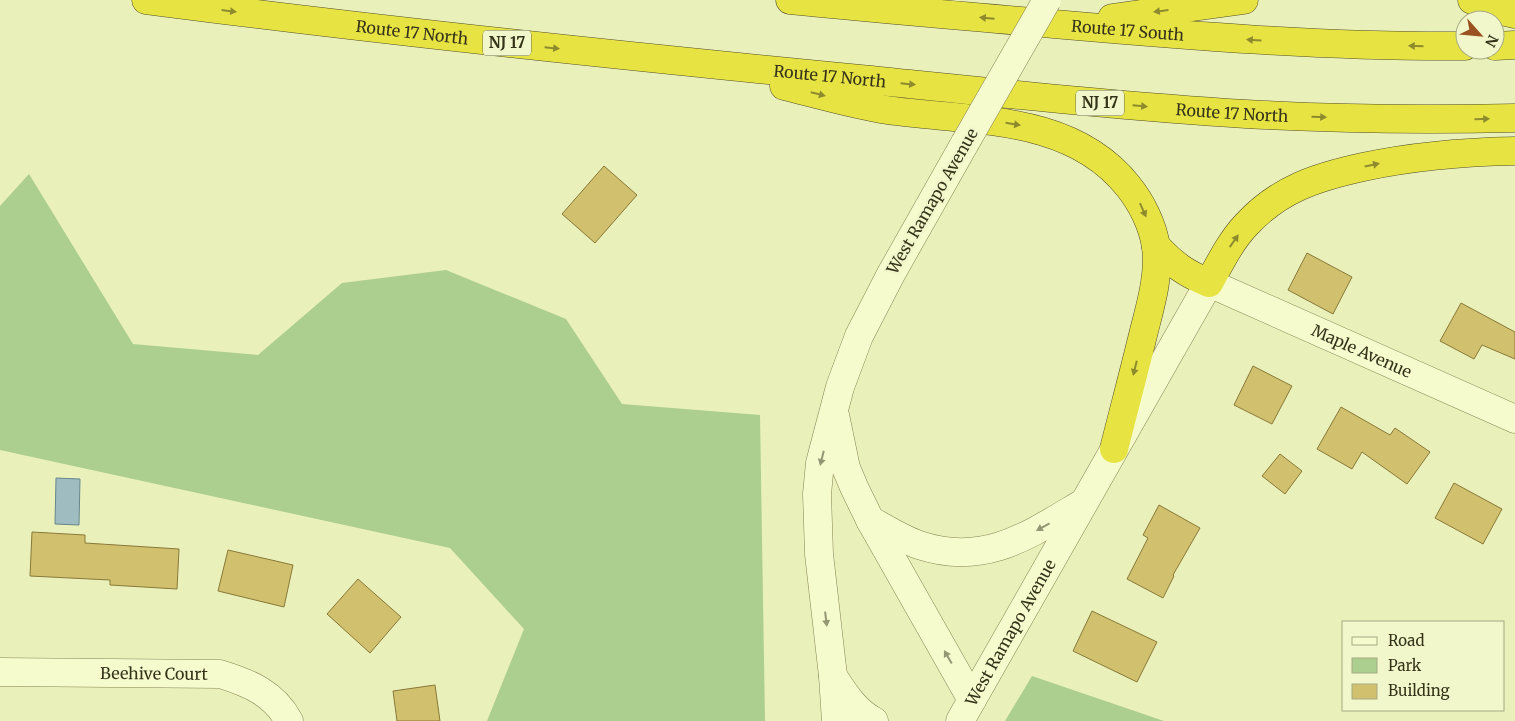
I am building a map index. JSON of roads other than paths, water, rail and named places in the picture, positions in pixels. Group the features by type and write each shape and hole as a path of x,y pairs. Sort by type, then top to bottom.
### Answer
{"highway":[{"name":"Route 17 North","path":"146,0 329,24 686,62 1147,107 1351,119 1515,118"},
{"name":"Route 17 South","path":"790,0 1261,40 1358,45 1455,46"},
{"path":"1007,0 1059,24 1244,0"},
{"path":"1472,0 1494,10 1515,14"},
{"path":"686,62 885,110 1016,125 1049,133 1081,146 1096,155 1118,174 1137,197 1156,246 1154,284 1150,307 1114,449"},
{"path":"1156,246 1167,258 1187,274 1209,283 1231,243 1245,226 1277,198 1297,186 1319,177 1407,158 1441,154 1515,151"}],"street":[{"name":"West Ramapo Avenue","path":"836,721 819,554 817,494 820,464 840,387 863,329 891,274 1048,0"},
{"name":"West Ramapo Avenue","path":"966,710 1209,283"},
{"name":"Maple Avenue","path":"1209,283 1515,419"},
{"name":"West Ramapo Avenue","path":"835,411 846,468 870,520 966,710"},
{"path":"870,520 918,544 950,552 978,551 1003,545 1022,537 1085,502"},
{"name":"Beehive Court","path":"0,672 220,674 246,682 266,694 284,712 289,721"},
{"path":"832,676 847,699 874,721"}],"water":[{"path":"56,478 80,479 79,525 55,524"}]}
